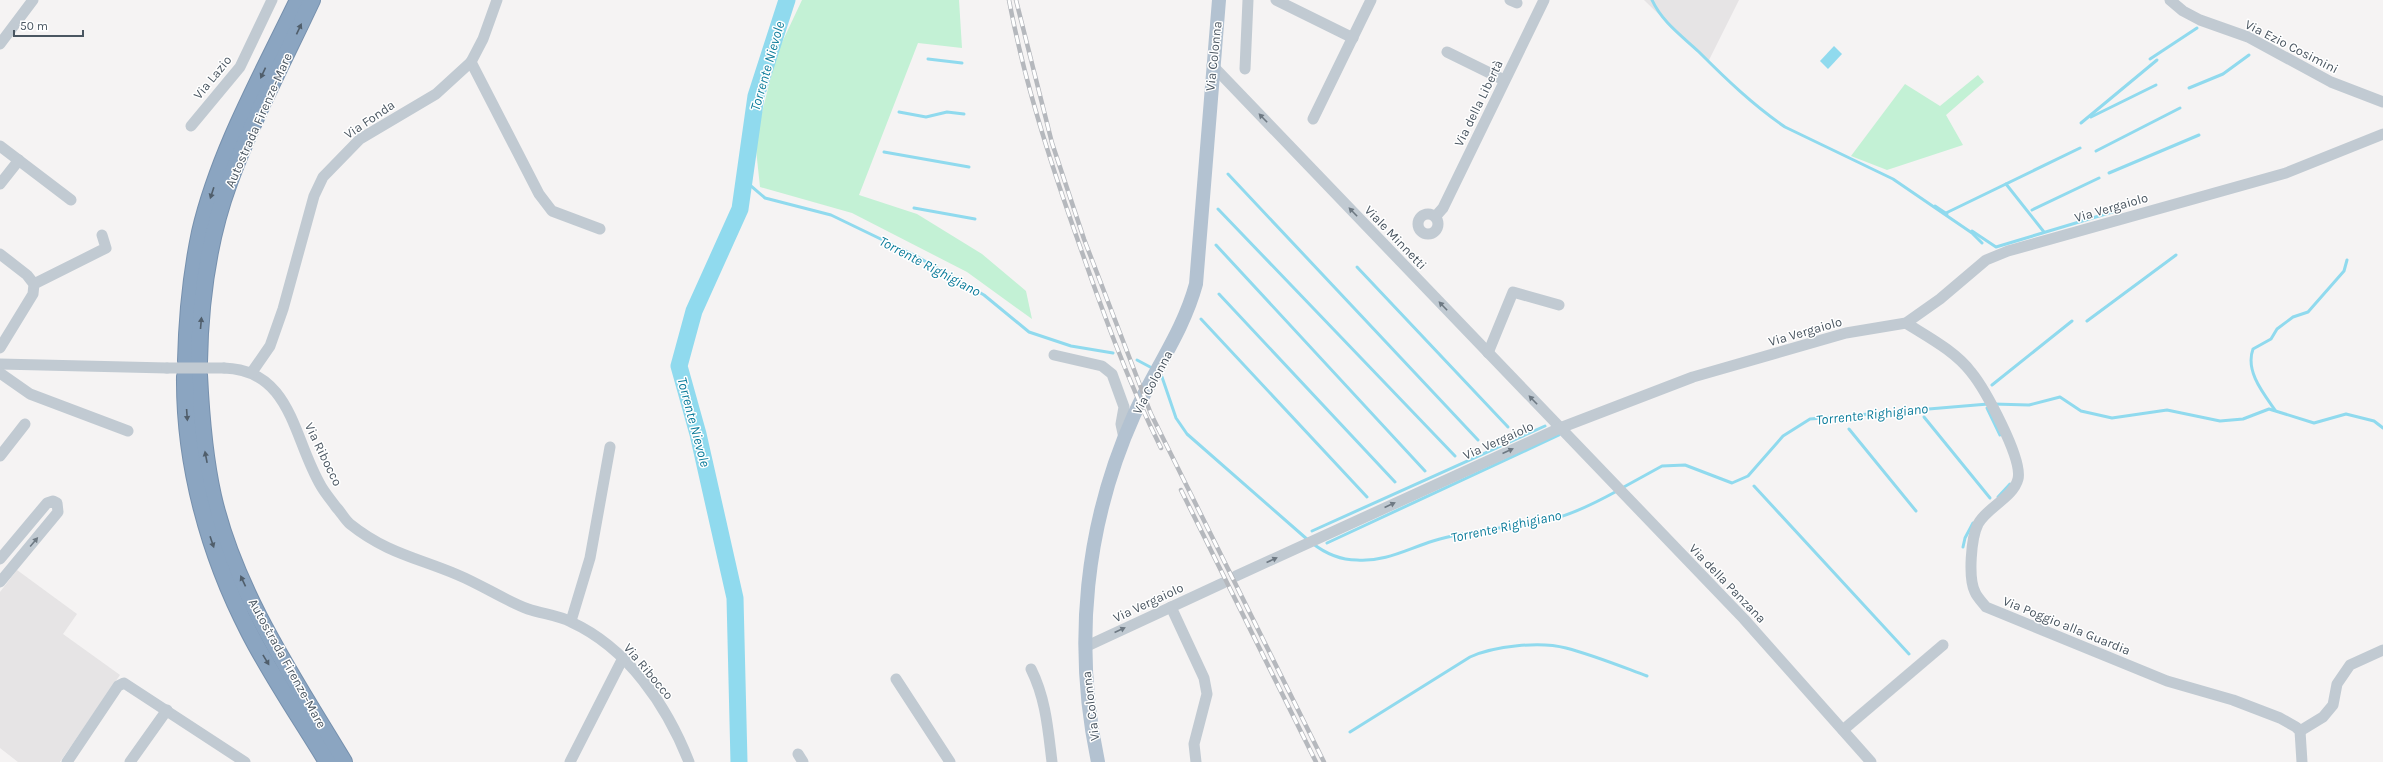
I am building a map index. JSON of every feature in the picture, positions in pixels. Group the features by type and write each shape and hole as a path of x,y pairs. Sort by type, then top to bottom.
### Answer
{"highway":[{"name":"Autostrada Firenze-Mare","path":"298,0 239,124 210,198 201,231 192,279 186,327 204,449 213,497 235,562 264,626 344,762"},
{"name":"Autostrada Firenze-Mare","path":"312,0 244,147 229,184 208,264 192,369 193,464 200,500 220,566 249,632 327,762"}],"main road":[{"name":"Via Colonna","path":"1098,762 1089,711 1085,646 1091,564 1098,520 1108,482 1124,438 1130,410 1183,322 1196,284 1212,65 1219,0"}],"street":[{"path":"0,44 33,0"},
{"name":"Via Lazio","path":"191,126 240,67 272,0"},
{"name":"Via Fonda","path":"252,372 270,346 283,309 312,203 323,177 360,139 436,94 471,62 483,39 497,0"},
{"path":"1245,69 1248,0"},
{"path":"1276,0 1353,38"},
{"path":"1314,119 1371,0"},
{"name":"Via della Libertà","path":"1435,217 1443,208 1544,0"},
{"name":"Via Ezio Cosimini","path":"2170,0 2183,11 2248,37 2331,82 2383,102"},
{"path":"1447,52 1504,80"},
{"path":"471,62 539,194 552,211 600,229"},
{"name":"Viale Minnetti","path":"1212,65 1560,428"},
{"name":"Via Vergaiolo","path":"1236,576 1560,428 1693,377 1846,333 1906,322 1940,298 1986,260 2008,251 2286,173 2383,134"},
{"path":"0,146 71,200"},
{"path":"0,184 19,160"},
{"path":"34,284 106,248 102,234"},
{"path":"0,254 27,275 34,284 33,294 0,348"},
{"path":"1488,353 1513,292 1559,305"},
{"name":"Via Poggio alla Guardia","path":"1906,322 1946,349 1971,372 1998,416 2017,460 2018,481 1978,523 1971,558 1974,592 1986,607 2167,681 2233,700 2280,718 2300,731"},
{"path":"1054,355 1105,367 1114,377 1130,410"},
{"name":"Via Ribocco","path":"0,364 167,368 240,368 252,372 268,382 279,396 299,435 321,485 349,523 385,548 458,575 527,609 571,621 599,638 623,658 661,704 682,743 690,762"},
{"path":"0,372 30,394 128,431"},
{"path":"0,456 25,424"},
{"name":"Via della Panzana","path":"1560,428 1744,619 1871,762"},
{"path":"571,621 590,558 610,448"},
{"path":"0,559 4,546 46,503 56,502 59,507 58,512 0,582"},
{"path":"4,546 20,558"},
{"name":"Via Vergaiolo","path":"1085,646 1223,583"},
{"path":"1171,607 1204,678 1207,694 1194,744 1196,762"},
{"path":"1842,730 1942,644"},
{"path":"2302,762 2300,731 2323,717 2333,705 2337,684 2350,665 2383,650"},
{"path":"570,762 623,658"},
{"path":"1031,669 1039,686 1045,708 1052,762"},
{"path":"896,679 950,762"},
{"path":"67,762 121,684 130,686 241,761"},
{"path":"130,762 167,710"}],"shaded area":[{"path":"1644,0 1739,0 1708,62"},
{"path":"17,570 77,614 63,634 120,675 60,762 18,762 0,748 0,592"}],"green space":[{"path":"802,0 959,0 962,48 918,43 859,195 917,214 982,254 1026,291 1032,319 967,272 852,213 760,187 755,140 777,53"},
{"path":"1978,75 1984,82 1946,115 1963,145 1887,170 1851,156 1905,84 1940,106"}],"water":[{"path":"1834,46 1842,54 1828,69 1820,61"}],"waterway":[{"name":"Torrente Nievole","path":"739,762 735,598 698,434 679,366 694,311 740,209 756,96 787,0"},
{"path":"1652,0 1661,15 1673,28 1719,72 1773,119 1785,127 1893,179 1972,233 1982,243"},
{"path":"2150,59 2197,28"},
{"path":"2189,88 2223,74 2249,55"},
{"path":"928,59 962,63"},
{"path":"2081,123 2157,60"},
{"path":"2091,117 2156,85"},
{"path":"2096,151 2180,108"},
{"path":"899,112 926,117 947,112 964,114"},
{"path":"2109,173 2199,135"},
{"path":"1946,213 2080,148"},
{"path":"884,152 969,167"},
{"path":"1228,174 1478,440"},
{"path":"2032,210 2099,178"},
{"name":"Torrente Righigiano","path":"744,180 765,198 831,215 916,256 984,295 1029,332 1071,346 1113,353"},
{"path":"2006,184 2044,232"},
{"path":"1935,206 1947,214"},
{"path":"914,208 975,219"},
{"path":"1218,209 1455,456"},
{"path":"1972,231 1996,247 2119,210"},
{"path":"1216,245 1425,471"},
{"path":"2087,321 2176,255"},
{"path":"2275,410 2256,381 2253,373 2251,365 2253,349 2271,339 2277,329 2293,317 2308,312 2344,271 2347,260"},
{"path":"1357,267 1508,427"},
{"path":"1219,294 1395,482"},
{"path":"1201,319 1367,497"},
{"path":"1992,385 2072,321"},
{"name":"Torrente Righigiano","path":"1137,360 1152,368"},
{"name":"Torrente Righigiano","path":"1162,377 1176,418 1187,434 1308,540"},
{"name":"Torrente Righigiano","path":"1993,404 2029,405 2060,397 2081,411 2112,418 2167,410 2220,421 2243,419 2269,409 2314,423 2346,414 2374,421 2383,428"},
{"name":"Torrente Righigiano","path":"1622,488 1662,466 1685,465 1732,483 1748,476 1783,436 1810,419 1988,404"},
{"path":"1987,408 2000,435"},
{"path":"1924,417 1990,498"},
{"path":"1312,531 1545,426"},
{"path":"1849,429 1916,511"},
{"path":"1327,543 1559,435"},
{"path":"1998,497 2010,484"},
{"path":"1754,486 1909,654"},
{"name":"Torrente Righigiano","path":"1312,543 1339,558 1351,560 1377,559 1448,537 1562,517 1617,491"},
{"path":"1963,547 1965,538 1973,523"},
{"path":"1350,732 1470,657 1504,647 1543,645 1566,648 1596,657 1647,676"}],"railway":[{"path":"1009,0 1030,89 1066,206 1115,343 1161,448"},
{"path":"1016,0 1052,143 1084,239 1151,414 1324,762"},
{"path":"1181,490 1316,762"}]}
